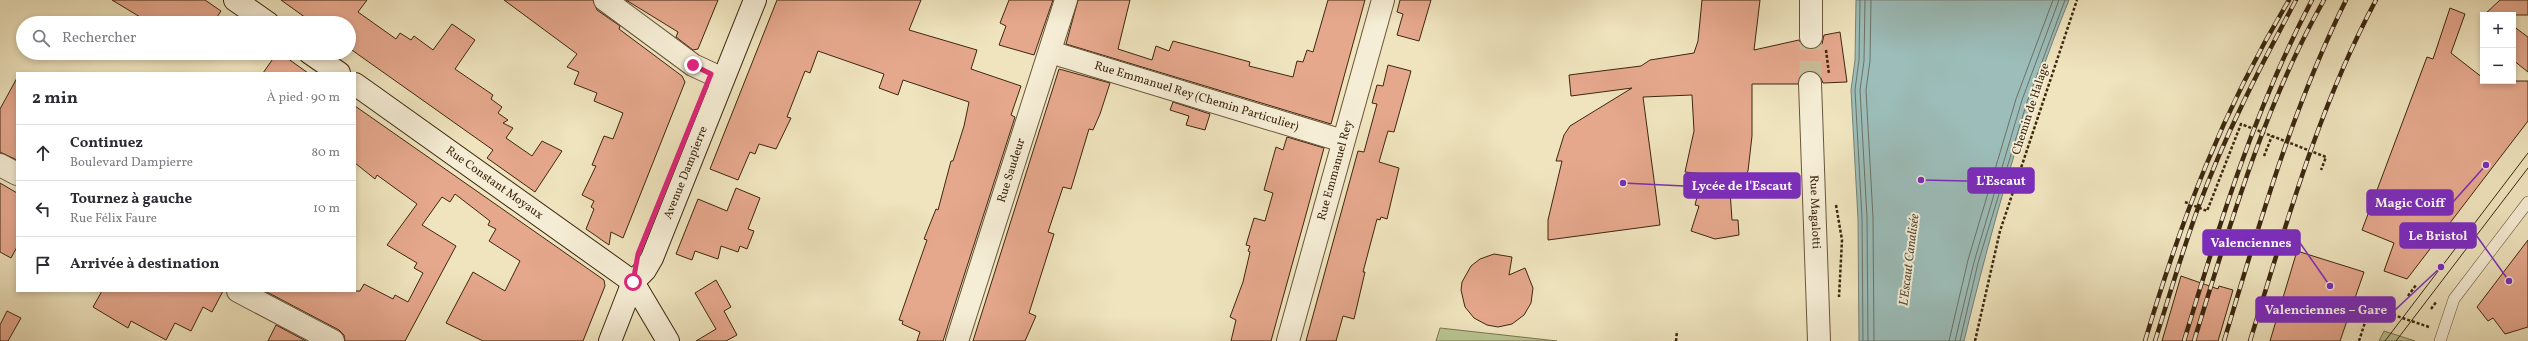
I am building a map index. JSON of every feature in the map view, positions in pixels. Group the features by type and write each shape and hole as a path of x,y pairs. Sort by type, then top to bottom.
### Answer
{"street":[{"path":"235,0 258,16"},
{"path":"605,0 693,65 717,76"},
{"path":"717,76 740,0"},
{"path":"610,341 633,282 638,254 717,76 755,0"},
{"name":"Rue Saudeur","path":"957,341 1066,0"},
{"name":"Rue Emmanuel Rey","path":"1288,341 1382,0"},
{"path":"1811,0 1818,42"},
{"name":"Rue Emmanuel Rey (Chemin Particulier)","path":"1050,52 1343,140"},
{"path":"320,60 338,72"},
{"name":"Rue Magalotti","path":"1819,341 1820,80"},
{"name":"Rue Constant Moyaux","path":"356,85 633,282"},
{"path":"0,165 16,173"},
{"path":"633,282 668,341"},
{"path":"240,292 333,341"}],"lane":[{"path":"2440,338 2454,299 2528,202"}],"path":[{"name":"Chemin de Halage","path":"1975,341 2000,231 2077,0"},
{"path":"1818,42 1820,80"},
{"path":"2184,202 2207,211 2241,124 2326,157 2321,170"},
{"path":"2264,156 2272,136"},
{"path":"2408,296 2416,285"},
{"path":"2431,309 2437,300"},
{"path":"2359,341 2370,308 2440,338"},
{"path":"1676,341 1677,331"}],"green space":[{"path":"1440,328 1557,341 1436,341"},
{"path":"2384,331 2415,341 2379,341"}],"water":[{"name":"L'Escaut Canalisée","path":"1856,0 2069,0 2023,126 1986,255 1964,341 1859,341 1858,219 1851,90 1855,60"}],"building":[{"path":"112,0 205,0 221,11 218,16 138,16"},
{"path":"281,0 367,0 358,12 396,39 400,33 411,40 414,36 433,50 452,24 475,40 455,69 493,95 491,99 502,107 498,113 508,120 503,123 513,128 506,138 532,156 542,141 562,151 535,192 487,158 493,150 356,53 356,16 303,16"},
{"path":"504,0 593,0 597,10 620,26 619,29 682,76 685,82 623,238 611,232 609,245 586,229 594,209 591,207 594,201 582,195 596,166 592,165 604,136 613,139 623,113 594,101 597,93 574,84 579,72 567,67 577,54"},
{"path":"626,0 718,0 698,49 693,50 676,37 678,32"},
{"path":"777,0 921,0 909,30 977,50 971,69 1021,86 1011,115 1015,117 943,341 917,341 920,332 902,324 903,321 899,320 927,240 924,239 936,209 938,210 951,161 953,161 964,126 969,102 903,80 898,95 879,88 884,74 818,51 810,73 805,71 787,117 791,118 776,149 759,144 755,154 750,152 738,180 710,169"},
{"path":"1009,0 1053,0 1034,55 999,45 1006,26 1000,23"},
{"path":"1078,0 1130,0 1118,49 1152,60 1156,46 1169,51 1173,41 1250,62 1249,66 1293,77 1297,61 1303,62 1307,50 1313,52 1328,0 1365,0 1331,124 1066,44"},
{"path":"1400,0 1431,0 1419,41 1397,35 1403,14 1397,12"},
{"path":"1702,0 1760,0 1754,50 1799,40 1804,48 1811,49 1822,44 1824,35 1840,32 1847,82 1823,83 1820,76 1810,71 1803,73 1798,84 1752,84 1752,136 1748,171 1744,177 1729,176 1732,220 1738,220 1739,235 1715,239 1691,231 1699,206 1695,205 1703,174 1685,172 1694,131 1692,95 1643,97 1660,225 1548,240 1548,220 1562,161 1556,161 1564,135 1570,126 1632,88 1571,96 1569,75 1641,66 1650,60 1694,53 1698,41"},
{"path":"2500,0 2528,0 2528,15 2516,15 2516,12 2487,12"},
{"path":"2450,8 2465,14 2451,53 2480,76 2480,84 2516,84 2516,81 2528,81 2528,121 2407,279 2384,271 2394,243 2362,230 2427,57 2433,59"},
{"path":"2516,28 2528,37 2528,72 2516,62"},
{"path":"272,60 290,60 307,72 264,72"},
{"path":"1388,65 1411,71 1394,132 1388,131 1379,162 1399,168 1387,219 1381,217 1380,220 1377,219 1363,272 1365,272 1354,319 1343,316 1336,341 1306,341 1358,151 1364,152 1377,104 1372,103 1377,85 1383,86"},
{"path":"1059,69 1110,83 1093,130 1089,129 1071,189 1063,187 1048,232 1054,234 1029,313 1036,316 1025,341 973,341"},
{"path":"16,80 16,160 0,152 0,109"},
{"path":"1173,102 1210,114 1205,130 1186,125 1189,116 1170,110"},
{"path":"356,107 604,280 605,286 583,341 483,341 446,323 473,272 505,291 520,261 489,241 496,229 488,225 490,221 455,194 450,202 442,197 422,225 456,246 405,341 345,341 344,335 339,330 267,292 356,292 360,291 364,284 393,299 395,295 408,302 423,273 414,268 417,263 387,245 417,204 377,175 375,179 356,164"},
{"path":"1287,137 1324,148 1305,218 1271,341 1231,341 1236,320 1230,317 1243,282 1250,252 1248,251 1250,246 1246,245 1254,218 1265,221 1273,193 1264,190 1276,147 1283,150"},
{"path":"0,183 16,192 16,249 11,258 0,252"},
{"path":"736,188 760,198 748,229 754,231 747,249 740,246 738,252 721,246 718,259 695,251 692,260 676,254 698,199 727,211"},
{"path":"2528,240 2528,327 2505,334 2493,318 2488,321 2477,307"},
{"path":"2297,251 2364,272 2340,341 2270,341"},
{"path":"1494,254 1512,257 1509,275 1525,268 1533,288 1531,303 1524,315 1512,324 1498,327 1487,325 1474,318 1465,307 1461,290 1462,282 1471,266 1480,259"},
{"path":"2181,276 2218,289 2219,286 2233,290 2218,341 2162,341"},
{"path":"716,280 731,307 724,311 737,335 726,341 696,341 716,329 695,293"},
{"path":"101,292 222,292 212,312 203,307 191,331 175,323 166,340 131,321 128,328 93,307"},
{"path":"7,311 21,318 8,341 0,341 0,325"},
{"path":"276,325 306,341 268,341"}],"tunnel":[{"path":"1810,83 1811,37"}],"tram line":[{"path":"2385,341 2528,153"},
{"path":"2396,341 2528,168"}],"railway":[{"path":"2145,341 2174,251 2206,166 2243,83 2289,0"},
{"path":"2155,341 2186,241 2208,181 2243,102 2296,0"},
{"path":"2184,341 2225,211 2256,125 2273,83 2312,0"},
{"path":"2194,341 2235,210 2266,124 2283,82 2324,0"},
{"path":"2224,341 2264,211 2293,125 2309,83 2346,0"},
{"path":"2250,341 2290,211 2320,125 2355,41 2376,0"}],"place":[{"name":"Magic Coiff","path":"2486,165"},
{"name":"L'Escaut","path":"1921,180"},
{"name":"Lycée de l'Escaut","path":"1623,183"},
{"name":"Valenciennes – Gare","path":"2441,267"},
{"name":"Le Bristol","path":"2509,281"},
{"name":"Valenciennes","path":"2330,286"}],"route":[{"path":"633,282 638,254 711,74 693,65"}]}
